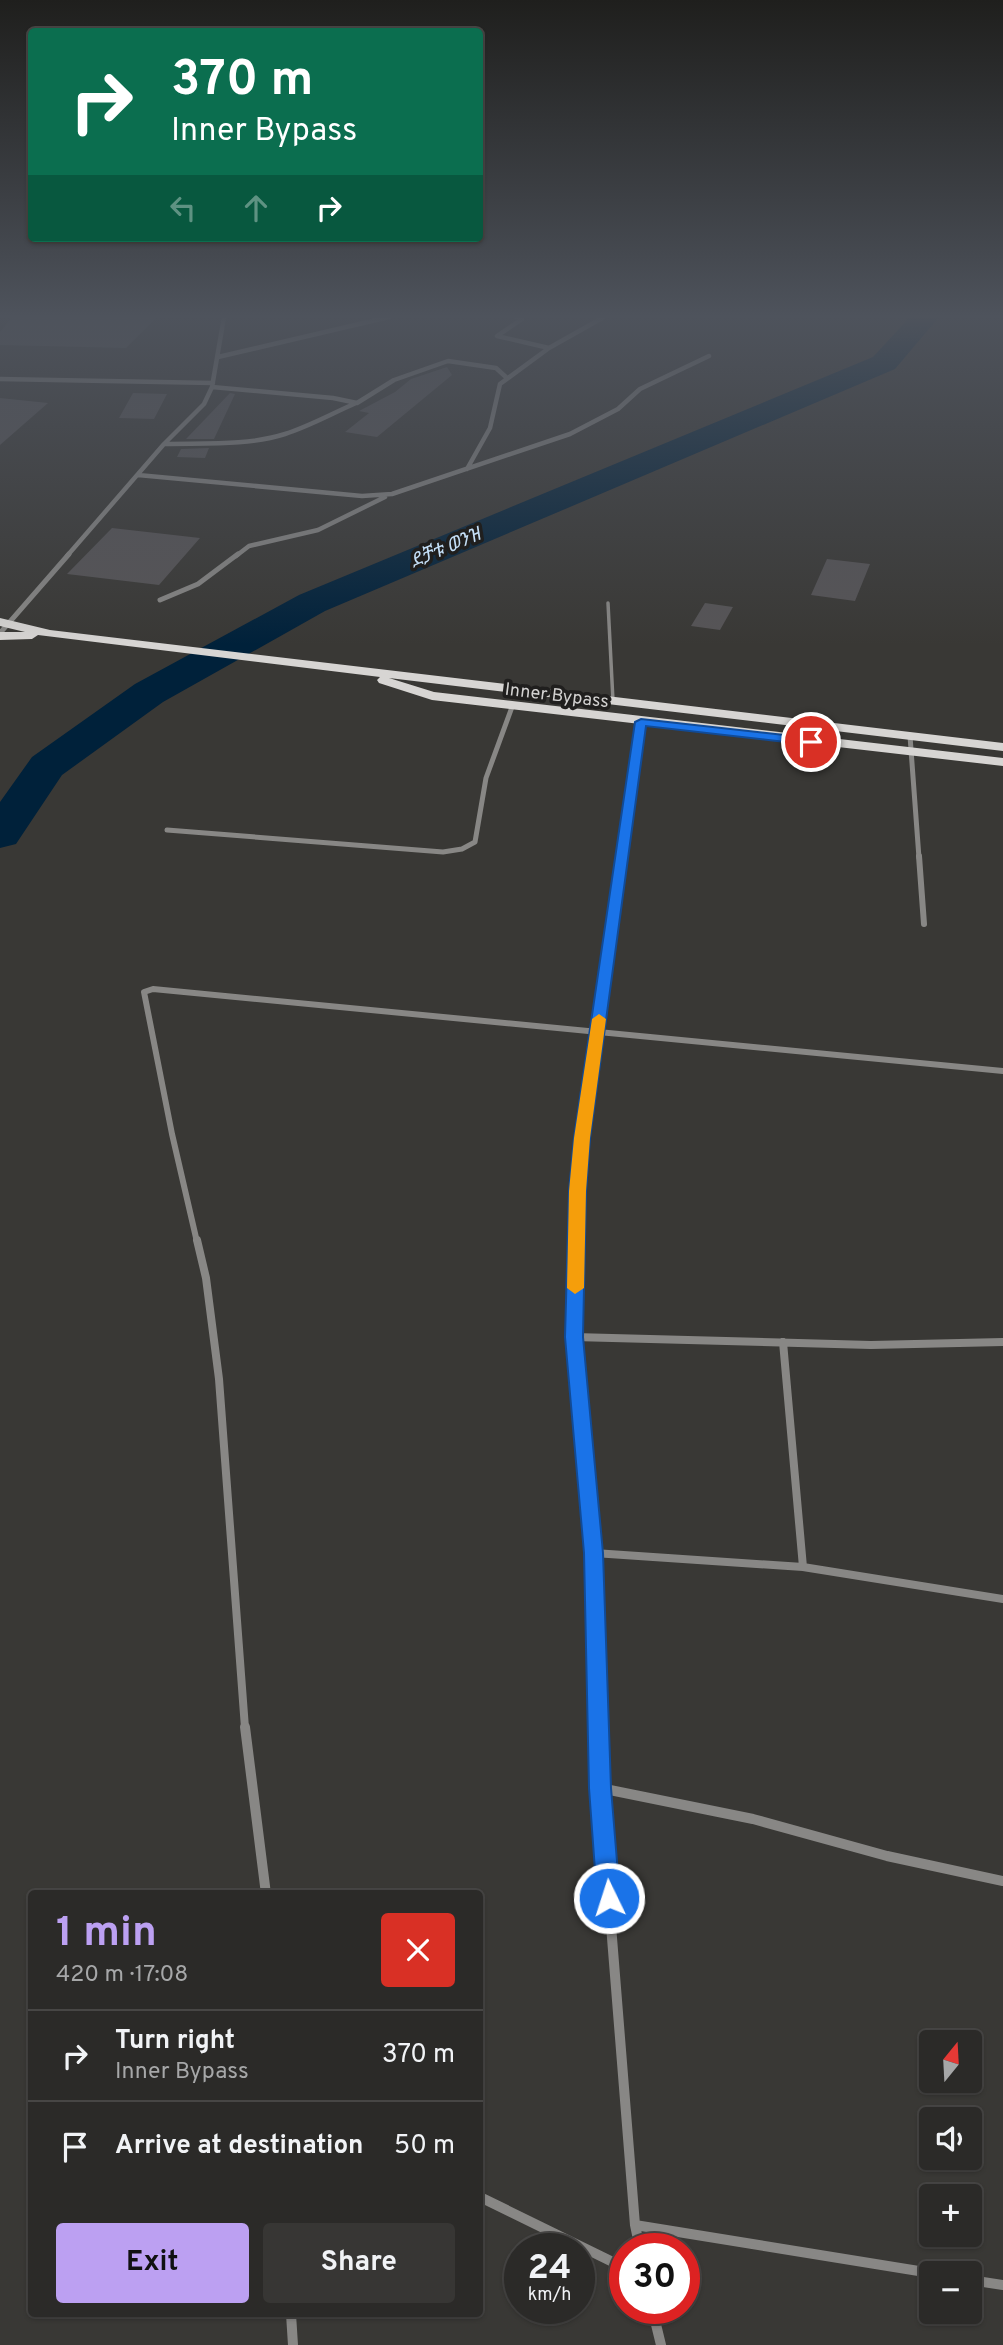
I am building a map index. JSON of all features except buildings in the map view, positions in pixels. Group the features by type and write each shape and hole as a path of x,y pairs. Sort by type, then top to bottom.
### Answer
{"main road":[{"name":"Inner Bypass","path":"4,622 50,634"},
{"name":"Inner Bypass","path":"0,634 50,634 1003,747"},
{"name":"Inner Bypass","path":"360,672 432,696 1003,762"}],"street":[{"path":"0,634 4,622 182,426"},
{"path":"164,444 240,441 276,436 306,426"},
{"path":"467,469 492,426"},
{"path":"160,600 198,584 248,546 318,530 392,494 570,434 585,426"},
{"path":"138,475 350,495 392,494"},
{"path":"350,495 361,509"},
{"path":"167,830 443,852 462,849 475,842 486,778 512,707"},
{"path":"636,2233 600,1788 594,1553 574,1337 578,1191 597,1032 641,722"},
{"path":"909,736 924,924"},
{"path":"265,1890 248,1765 219,1379 206,1278 142,994 153,989 1003,1070"},
{"path":"574,1337 871,1345 1003,1342"},
{"path":"783,1342 803,1567"},
{"path":"594,1553 803,1567 1003,1600"},
{"path":"600,1788 753,1819 887,1856 1003,1881"},
{"path":"483,2198 609,2260"},
{"path":"635,2225 919,2271"},
{"path":"982,2282 1003,2285"},
{"path":"291,2317 293,2345"},
{"path":"656,2324 661,2345"}],"lane":[{"path":"608,603 613,701"}],"waterway":[{"name":"ደቻቱ ወንዝ","path":"0,834 47,766 149,693 312,603 733,426"}],"slow traffic":[{"path":"575,1288 582,1138 599,1019"}],"route":[{"path":"609,1898 600,1788 594,1553 574,1337 582,1138 641,722 811,742"}]}
